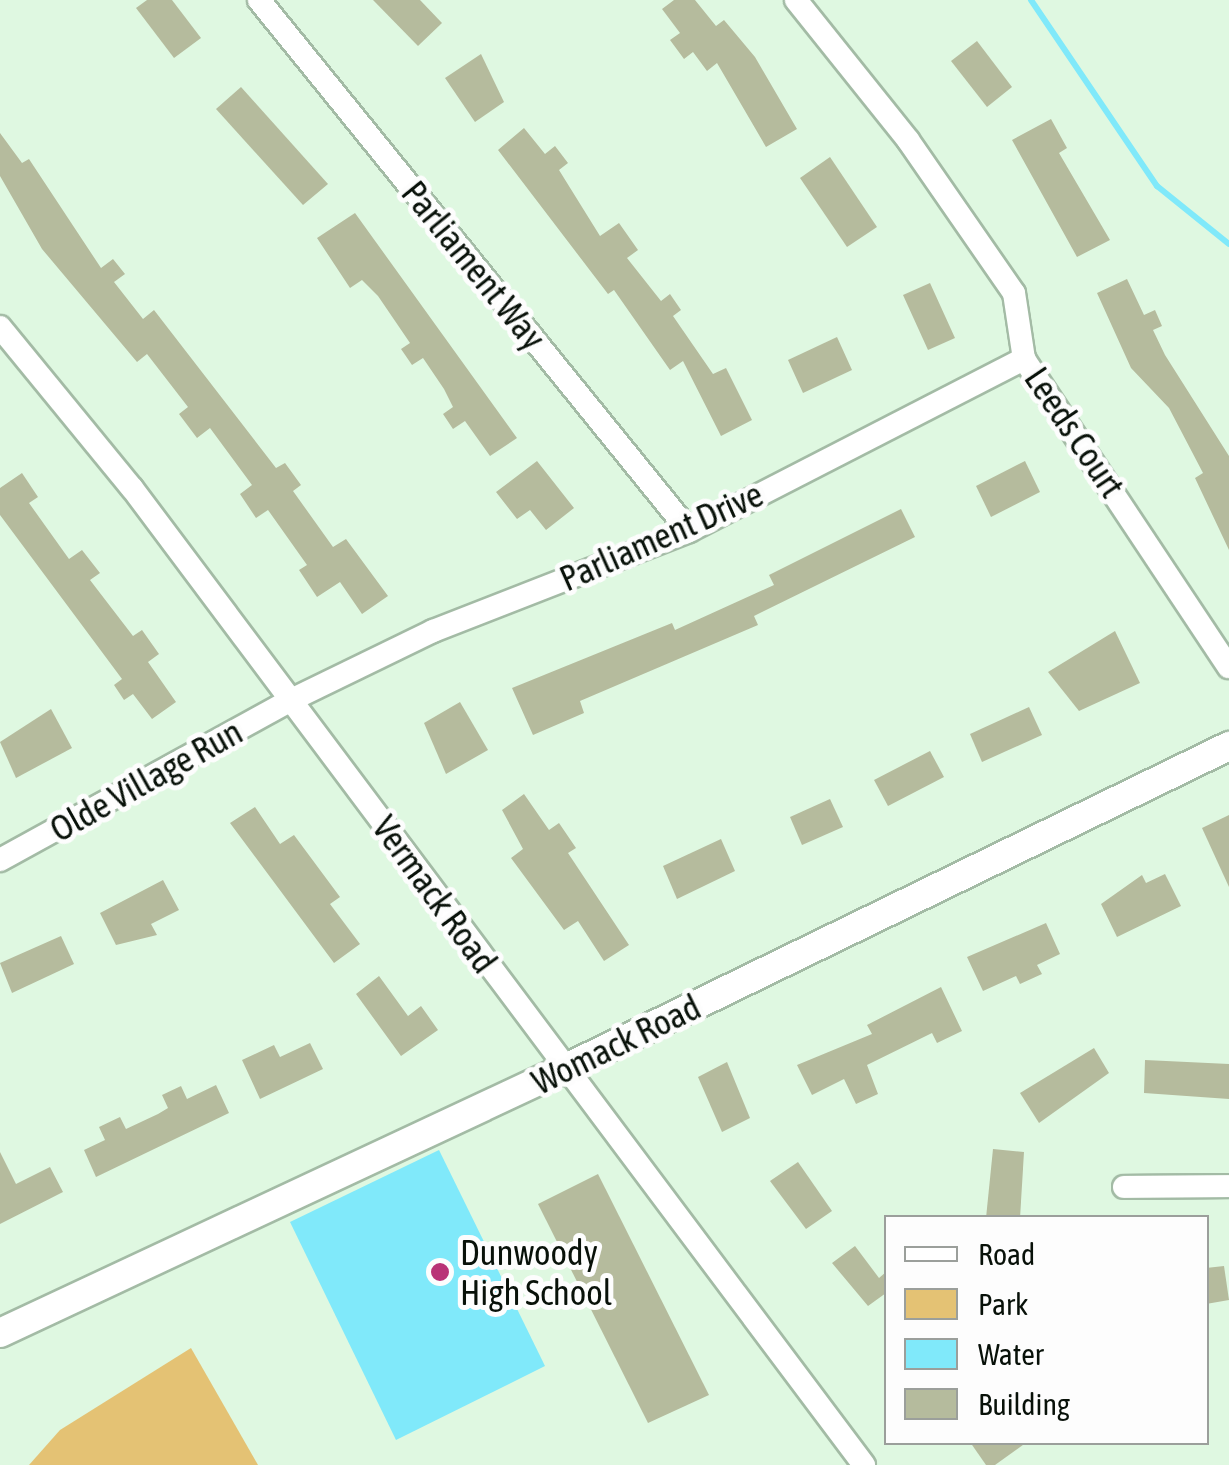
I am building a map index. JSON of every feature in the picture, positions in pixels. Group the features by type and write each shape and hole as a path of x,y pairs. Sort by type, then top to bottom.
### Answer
{"street":[{"name":"Parliament Way","path":"259,0 689,531"},
{"name":"Leeds Court","path":"796,0 908,140 1014,293 1024,358 1229,668"},
{"name":"Vermack Road","path":"0,327 132,488 562,1070 864,1465"},
{"name":"Parliament Drive","path":"291,700 434,631 689,531 1024,358"},
{"name":"Olde Village Run","path":"0,860 291,700"},
{"name":"Womack Road","path":"0,1334 562,1070 1229,746"},
{"path":"1124,1188 1229,1186"}],"green space":[{"path":"191,1348 258,1465 29,1465 60,1430"}],"water":[{"path":"439,1150 545,1366 396,1440 290,1222"}],"building":[{"path":"147,0 172,0 201,38 174,58 136,8"},
{"path":"373,0 420,0 442,23 418,46"},
{"path":"674,0 695,0 716,26 724,20 755,57 797,129 766,147 717,63 707,71 693,52 684,59 670,40 680,33 662,9"},
{"path":"977,41 1012,87 987,107 951,61"},
{"path":"481,54 504,102 475,122 445,78"},
{"path":"241,87 328,184 303,205 216,109"},
{"path":"1051,119 1067,148 1059,153 1110,240 1077,257 1012,140"},
{"path":"524,128 545,154 555,146 568,163 559,170 600,236 619,223 638,250 627,258 661,301 670,294 681,310 673,316 713,374 726,368 752,420 721,436 683,361 670,370 614,290 608,294 498,150"},
{"path":"0,133 22,163 29,159 101,268 113,259 125,274 114,282 143,319 154,310 276,468 285,463 301,485 293,491 333,547 346,539 388,596 362,614 340,582 317,597 299,570 307,565 268,510 256,518 240,494 252,485 210,428 197,438 179,414 188,407 147,354 137,362 42,249 0,176"},
{"path":"830,157 877,227 847,247 800,178"},
{"path":"355,213 517,438 490,456 465,421 453,429 443,414 453,407 423,358 412,365 401,349 410,343 378,296 362,280 350,288 317,238"},
{"path":"1127,279 1144,315 1155,310 1162,326 1153,330 1165,355 1229,456 1229,550 1195,478 1203,473 1169,408 1131,368 1097,293"},
{"path":"930,283 955,338 928,350 903,295"},
{"path":"837,337 852,370 803,393 788,360"},
{"path":"537,461 574,508 546,530 530,510 517,519 496,492"},
{"path":"1025,461 1040,492 991,517 976,486"},
{"path":"22,473 38,497 29,503 69,559 82,550 100,573 90,580 133,636 142,630 159,654 148,662 176,702 152,719 133,694 124,700 114,685 122,679 0,515 0,488"},
{"path":"901,509 915,537 754,616 758,625 580,701 584,713 533,735 512,688 672,623 675,630 774,585 769,575"},
{"path":"1115,631 1140,683 1079,711 1048,672"},
{"path":"460,702 488,750 446,774 424,723"},
{"path":"1029,707 1042,735 982,762 970,734"},
{"path":"51,709 72,748 16,778 0,742"},
{"path":"930,751 944,777 888,806 874,780"},
{"path":"524,794 549,830 559,823 576,848 568,853 629,945 604,961 578,921 564,930 511,858 523,849 502,810"},
{"path":"830,799 843,827 802,845 790,817"},
{"path":"255,807 280,844 294,835 340,897 330,904 360,944 334,963 230,823"},
{"path":"1229,815 1229,887 1202,828"},
{"path":"721,839 735,871 677,899 663,866"},
{"path":"1165,874 1181,906 1117,937 1101,904 1142,875 1146,883"},
{"path":"163,880 179,910 151,924 157,935 116,945 100,913"},
{"path":"1046,923 1060,954 1037,965 1042,974 1020,984 1016,976 983,991 967,957"},
{"path":"61,936 74,964 12,993 0,963"},
{"path":"379,976 408,1016 421,1006 438,1030 401,1056 356,994"},
{"path":"941,987 962,1031 937,1043 932,1033 867,1065 878,1094 856,1104 844,1079 812,1095 797,1065 872,1034 867,1025"},
{"path":"310,1043 323,1069 260,1099 242,1060 274,1045 280,1057"},
{"path":"1094,1048 1109,1073 1039,1123 1020,1093"},
{"path":"1145,1060 1229,1064 1229,1099 1144,1093"},
{"path":"727,1062 750,1118 722,1132 698,1077"},
{"path":"216,1085 229,1113 96,1177 84,1150 105,1140 99,1127 120,1117 126,1129 168,1108 162,1095 181,1086 187,1099"},
{"path":"993,1149 1024,1152 1020,1215 986,1215"},
{"path":"0,1152 16,1184 50,1167 63,1192 0,1224"},
{"path":"798,1162 832,1211 806,1229 770,1181"},
{"path":"598,1174 709,1395 648,1423 538,1204"},
{"path":"855,1246 879,1278 884,1274 884,1294 868,1306 832,1263"},
{"path":"1224,1266 1229,1300 1209,1303 1209,1268"},
{"path":"972,1445 1023,1445 995,1465 986,1465"}],"waterway":[{"path":"1031,0 1157,186 1229,244"}],"place":[{"name":"Dunwoody High School","path":"440,1272"}]}
